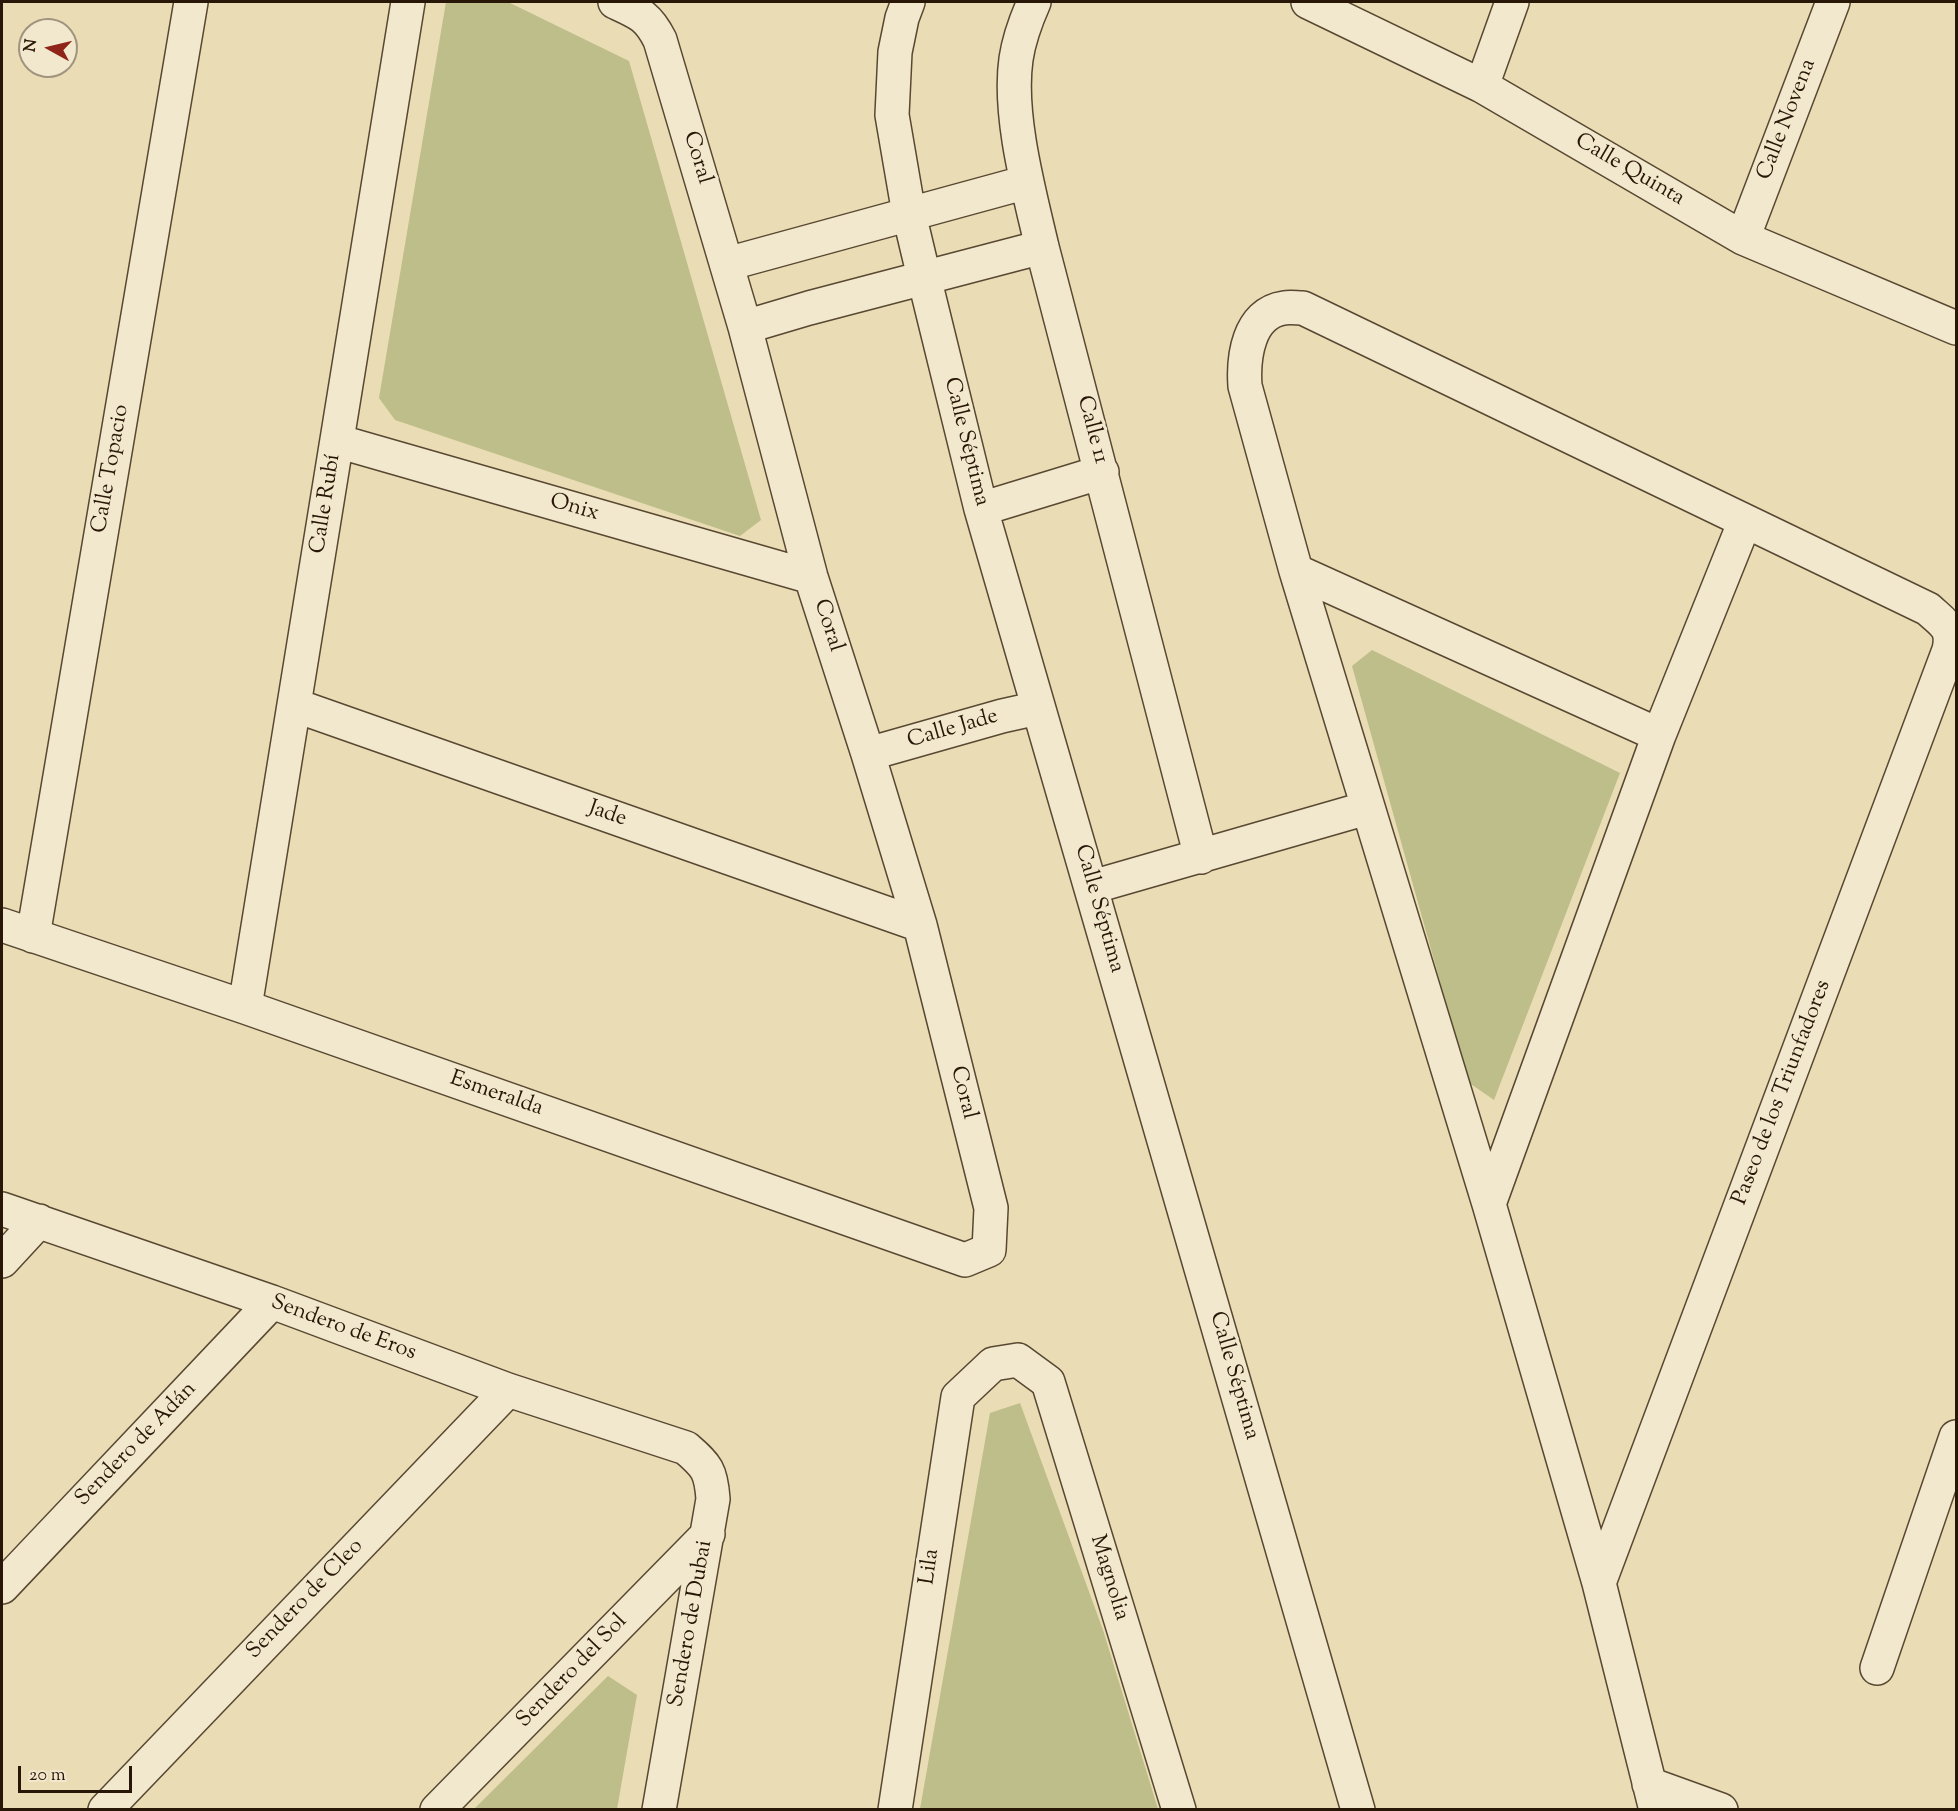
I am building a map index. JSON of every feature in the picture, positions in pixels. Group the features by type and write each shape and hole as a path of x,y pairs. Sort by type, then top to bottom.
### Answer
{"street":[{"name":"Calle Topacio","path":"33,936 191,2"},
{"name":"Calle Rubí","path":"245,1007 408,2"},
{"name":"Calle Séptima","path":"908,2 895,52 892,115 909,214 981,509 1358,1809"},
{"name":"Calle 11","path":"1034,2 1024,25 1016,60 1014,103 1027,182 1201,857"},
{"name":"Calle Quinta","path":"1308,2 1482,86 1743,238 1956,328"},
{"path":"1482,86 1512,2"},
{"name":"Calle Novena","path":"1743,238 1833,2"},
{"name":"Coral","path":"626,7 651,23 660,40 746,327 811,577 920,925 991,1208 989,1250"},
{"path":"727,264 1027,182"},
{"path":"746,327 924,277 1042,247"},
{"path":"1489,1204 1659,735 1745,521 1303,308 1284,308 1270,313 1259,323 1248,342 1244,365 1245,386 1296,571 1489,1204 1599,1583 1652,1797 1721,1809"},
{"name":"Onix","path":"337,441 811,577"},
{"path":"981,509 1102,472"},
{"name":"Paseo de los Triunfadores","path":"1599,1583 1949,650 1951,633 1928,609 1745,521"},
{"path":"1296,571 1659,735"},
{"name":"Jade","path":"294,705 920,925"},
{"name":"Calle Jade","path":"868,754 1038,708"},
{"path":"1092,887 1367,808"},
{"name":"Esmeralda","path":"2,925 245,1007 965,1260 989,1250"},
{"name":"Sendero de Eros","path":"2,1209 272,1302 508,1390 686,1448"},
{"path":"2,1260 39,1221"},
{"name":"Sendero de Adán","path":"2,1587 272,1302"},
{"name":"Lila","path":"895,1809 958,1396 993,1364 1018,1359"},
{"name":"Magnolia","path":"1018,1359 1048,1382 1179,1809"},
{"name":"Sendero de Cleo","path":"105,1809 508,1390"},
{"path":"1877,1668 1956,1437"},
{"name":"Sendero de Dubai","path":"659,1809 713,1499 712,1481 705,1464 686,1448"},
{"name":"Sendero del Sol","path":"437,1809 708,1534"}],"green space":[{"path":"446,2 508,2 629,61 761,520 740,536 395,420 379,398"},
{"path":"1372,650 1620,773 1494,1100 1468,1082 1352,666"},
{"path":"1020,1403 1103,1630 1158,1809 920,1809 990,1413"},
{"path":"608,1676 637,1695 617,1809 474,1809"}]}
